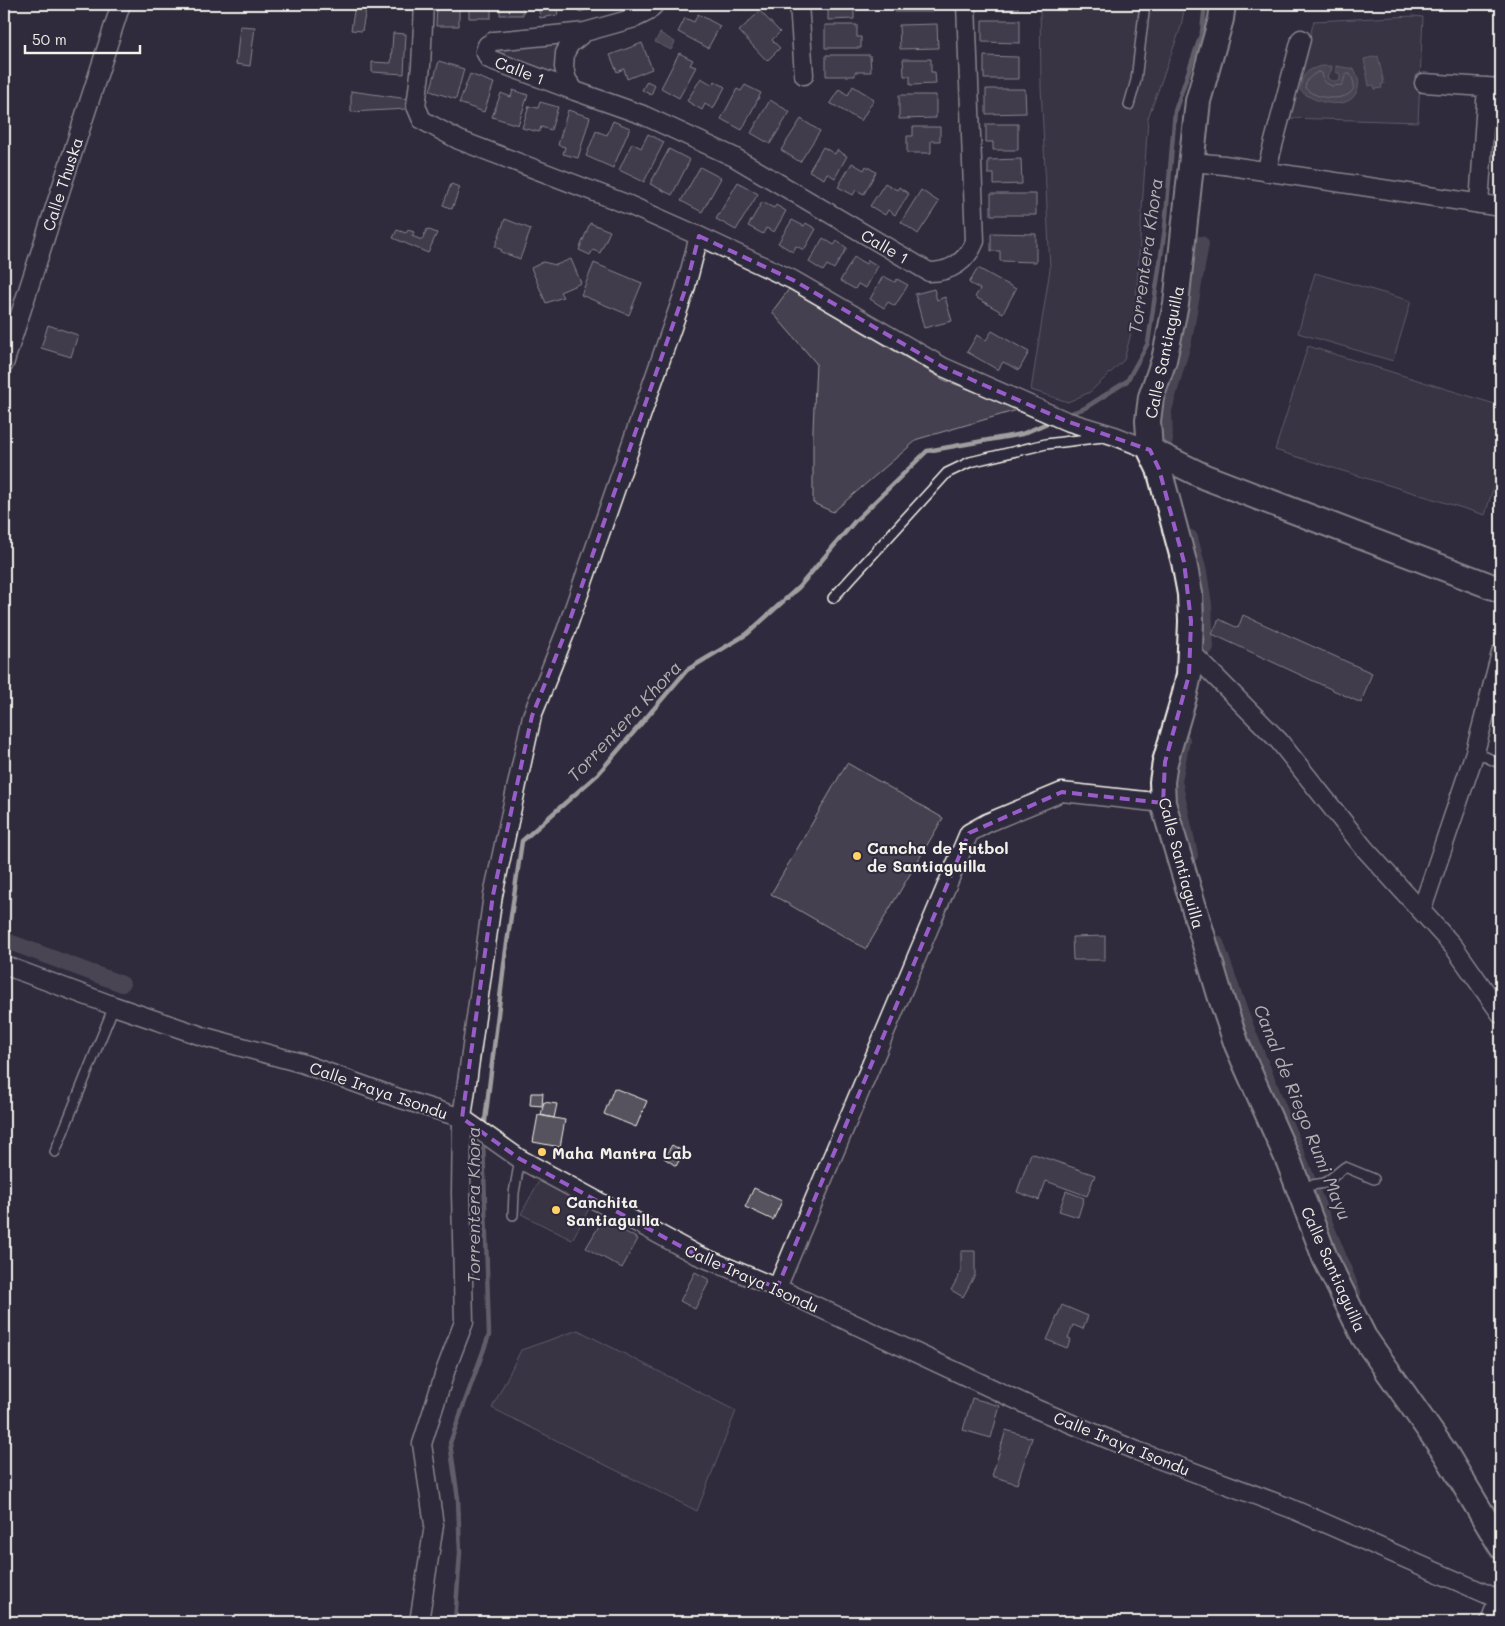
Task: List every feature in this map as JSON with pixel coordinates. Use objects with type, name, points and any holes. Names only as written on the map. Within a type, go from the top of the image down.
[{"type":"street","name":"Calle Thuska","points":[[4,364],[121,4]]},
{"type":"street","points":[[424,4],[421,66],[416,106],[422,120],[459,140],[629,205],[699,236],[793,280],[943,367],[1066,421],[1115,436],[1150,450],[1205,477],[1501,590]]},
{"type":"street","name":"Calle 1","points":[[655,4],[647,12],[635,18],[585,32],[494,40],[487,45],[485,51],[489,59],[643,115],[734,157],[929,272],[943,272],[957,264],[971,252],[975,241],[966,4]]},
{"type":"street","points":[[799,4],[804,75]]},
{"type":"street","name":"Calle Santiaguilla","points":[[1223,4],[1221,19],[1198,101],[1176,304],[1164,360],[1151,398],[1148,421],[1150,450],[1159,469],[1184,562],[1190,594],[1191,652],[1189,675],[1165,762],[1162,782],[1163,803],[1217,986],[1237,1044],[1299,1187],[1326,1258],[1364,1337],[1446,1454],[1500,1543]]},
{"type":"street","name":"Calle 1","points":[[575,91],[567,80],[564,67],[566,53],[570,44],[585,32]]},
{"type":"street","points":[[1266,172],[1301,39]]},
{"type":"street","points":[[1424,83],[1494,87],[1479,204]]},
{"type":"street","points":[[1192,162],[1501,207]]},
{"type":"street","points":[[419,1622],[434,1525],[422,1444],[446,1369],[464,1322],[461,1193],[494,895],[532,716],[566,631],[685,290],[699,236]]},
{"type":"street","points":[[1191,652],[1279,741],[1364,848],[1454,946],[1501,1014]]},
{"type":"street","points":[[1422,910],[1475,752],[1501,653]]},
{"type":"street","points":[[777,1288],[969,833],[987,823],[1062,792],[1163,803]]},
{"type":"street","name":"Calle Iraya Isondu","points":[[4,965],[114,1006],[205,1037],[301,1063],[469,1123],[520,1159],[695,1254],[777,1288],[1036,1409],[1137,1451],[1290,1508],[1499,1597]]},
{"type":"street","points":[[1490,1622],[1499,1597]]},
{"type":"lane","points":[[1129,105],[1136,80],[1145,4]]},
{"type":"lane","points":[[833,598],[947,474],[970,462],[1046,444],[1115,436]]},
{"type":"lane","points":[[1475,752],[1501,764]]},
{"type":"lane","points":[[55,1152],[114,1006]]},
{"type":"lane","points":[[513,1216],[514,1194],[520,1159]]},
{"type":"lane","points":[[1299,1187],[1325,1184],[1345,1167],[1374,1179]]},
{"type":"highlighted area","points":[[699,236],[793,280],[943,367],[1066,421],[1150,450],[1159,469],[1184,562],[1191,621],[1189,675],[1165,762],[1163,803],[1062,792],[969,833],[777,1288],[695,1254],[520,1159],[462,1118],[493,895],[532,716],[566,631],[685,290]]},
{"type":"shaded area","points":[[1040,4],[1185,4],[1181,27],[1148,118],[1135,318],[1124,360],[1090,392],[1068,402],[1031,390],[1050,269],[1041,87]]},
{"type":"shaded area","points":[[1423,17],[1418,122],[1288,118],[1314,21]]},
{"type":"shaded area","points":[[568,37],[562,81],[503,58],[499,53],[499,47]]},
{"type":"shaded area","points":[[1315,273],[1411,301],[1393,361],[1298,333]]},
{"type":"shaded area","points":[[789,289],[944,380],[1021,409],[918,439],[833,512],[813,503],[813,429],[816,363],[772,312]]},
{"type":"shaded area","points":[[1308,346],[1501,406],[1501,463],[1485,515],[1275,450]]},
{"type":"shaded area","name":"Cancha de Futbol de Santiaguilla","points":[[847,763],[943,818],[866,949],[771,894]]},
{"type":"shaded area","name":"Canchita Santiaguilla","points":[[539,1181],[590,1207],[572,1240],[521,1214]]},
{"type":"shaded area","points":[[578,1330],[736,1411],[697,1511],[492,1408],[521,1350]]},
{"type":"water","points":[[660,33],[675,42],[671,50],[655,42]]},
{"type":"water","points":[[1378,56],[1384,84],[1381,84],[1382,88],[1375,89],[1374,85],[1369,86],[1364,59]]},
{"type":"water","points":[[1323,66],[1332,66],[1327,76],[1332,81],[1340,81],[1340,74],[1336,72],[1336,66],[1354,69],[1358,85],[1353,98],[1347,102],[1322,102],[1313,99],[1300,90],[1306,73]]},
{"type":"building","points":[[367,4],[362,31],[351,30],[355,5]]},
{"type":"building","points":[[437,4],[459,4],[459,26],[436,26]]},
{"type":"building","points":[[469,4],[491,4],[491,18],[469,18]]},
{"type":"building","points":[[500,4],[523,4],[523,15],[500,15]]},
{"type":"building","points":[[538,4],[556,4],[558,15],[540,18]]},
{"type":"building","points":[[577,4],[595,4],[596,8],[579,12]]},
{"type":"building","points":[[822,4],[854,4],[854,19],[828,20],[828,9],[822,9]]},
{"type":"building","points":[[895,4],[932,4],[933,12],[895,12]]},
{"type":"building","points":[[980,4],[1018,4],[1018,9],[980,9]]},
{"type":"building","points":[[760,11],[780,32],[772,40],[780,48],[767,61],[739,31]]},
{"type":"building","points":[[698,14],[720,26],[708,48],[678,32],[685,18],[694,22]]},
{"type":"building","points":[[982,20],[1020,20],[1020,43],[982,42]]},
{"type":"building","points":[[937,24],[938,48],[900,49],[899,25]]},
{"type":"building","points":[[825,25],[857,25],[857,37],[861,37],[861,48],[825,48]]},
{"type":"building","points":[[240,26],[255,27],[250,66],[236,64]]},
{"type":"building","points":[[393,33],[406,34],[404,74],[372,72],[372,62],[391,63]]},
{"type":"building","points":[[642,43],[652,69],[627,79],[624,69],[617,72],[610,55]]},
{"type":"building","points":[[679,53],[693,60],[690,65],[696,67],[679,98],[661,88]]},
{"type":"building","points":[[826,55],[870,55],[871,72],[855,72],[855,76],[826,76]]},
{"type":"building","points":[[984,56],[1018,57],[1018,79],[984,79]]},
{"type":"building","points":[[903,59],[931,59],[931,72],[935,72],[936,84],[910,85],[910,76],[904,76]]},
{"type":"building","points":[[439,61],[464,69],[456,99],[430,91]]},
{"type":"building","points":[[470,74],[494,83],[484,112],[459,103]]},
{"type":"building","points":[[701,78],[713,85],[715,81],[725,87],[713,109],[705,104],[702,110],[687,101]]},
{"type":"building","points":[[647,81],[655,85],[651,95],[642,90]]},
{"type":"building","points":[[745,85],[761,93],[742,130],[721,119],[737,89],[741,91]]},
{"type":"building","points":[[853,86],[874,99],[861,121],[830,103],[839,89],[848,95]]},
{"type":"building","points":[[986,89],[1025,89],[1026,113],[986,114]]},
{"type":"building","points":[[513,90],[528,95],[518,125],[492,117],[501,93],[511,97]]},
{"type":"building","points":[[351,91],[408,99],[407,109],[351,112]]},
{"type":"building","points":[[899,95],[936,95],[936,118],[899,119]]},
{"type":"building","points":[[770,100],[790,112],[770,144],[751,133]]},
{"type":"building","points":[[540,102],[558,107],[551,130],[541,127],[539,132],[522,128],[529,106],[538,108]]},
{"type":"building","points":[[568,110],[590,117],[578,158],[563,154],[565,147],[558,145]]},
{"type":"building","points":[[801,119],[820,131],[800,162],[781,150]]},
{"type":"building","points":[[613,121],[630,128],[613,168],[586,156],[596,131],[607,135]]},
{"type":"building","points":[[986,124],[1018,124],[1018,150],[993,150],[993,142],[986,142]]},
{"type":"building","points":[[913,127],[940,127],[940,141],[931,141],[931,153],[907,153],[907,136],[913,136]]},
{"type":"building","points":[[648,134],[664,142],[644,182],[619,170],[632,143],[641,148]]},
{"type":"building","points":[[823,147],[835,154],[837,150],[847,156],[835,178],[827,173],[824,179],[809,171]]},
{"type":"building","points":[[669,149],[690,160],[672,195],[650,184]]},
{"type":"building","points":[[1021,159],[1022,184],[994,185],[994,174],[988,174],[988,160]]},
{"type":"building","points":[[852,163],[864,170],[866,166],[876,172],[864,194],[856,190],[853,195],[838,187]]},
{"type":"building","points":[[700,167],[721,178],[702,212],[681,201]]},
{"type":"building","points":[[738,182],[758,194],[736,230],[716,219]]},
{"type":"building","points":[[885,183],[897,190],[899,187],[909,194],[895,215],[888,210],[885,215],[870,206]]},
{"type":"building","points":[[451,184],[460,187],[452,209],[443,205]]},
{"type":"building","points":[[921,190],[939,202],[918,234],[901,222]]},
{"type":"building","points":[[991,194],[1036,194],[1036,215],[991,215]]},
{"type":"building","points":[[762,202],[774,208],[776,205],[786,211],[774,232],[766,228],[763,234],[748,226]]},
{"type":"building","points":[[505,219],[531,229],[520,259],[501,252],[502,250],[495,247]]},
{"type":"building","points":[[792,220],[804,226],[806,223],[816,229],[804,250],[796,246],[793,252],[778,243]]},
{"type":"building","points":[[590,223],[610,231],[600,253],[593,250],[590,255],[579,250]]},
{"type":"building","points":[[427,229],[437,233],[428,253],[393,238],[397,230],[406,233],[408,230],[414,232],[412,236],[422,240]]},
{"type":"building","points":[[991,233],[1036,234],[1036,262],[1000,261],[1000,251],[991,251]]},
{"type":"building","points":[[823,238],[834,245],[837,241],[847,248],[834,269],[827,265],[823,271],[809,262]]},
{"type":"building","points":[[854,257],[866,264],[868,260],[878,266],[866,288],[858,284],[855,289],[840,281]]},
{"type":"building","points":[[571,259],[581,283],[560,292],[563,297],[546,303],[531,268],[543,262],[556,265]]},
{"type":"building","points":[[594,263],[642,283],[629,315],[581,295]]},
{"type":"building","points":[[978,268],[1016,289],[1003,313],[975,297],[980,289],[969,283]]},
{"type":"building","points":[[883,276],[895,282],[897,279],[908,285],[895,306],[888,302],[884,308],[870,299]]},
{"type":"building","points":[[934,289],[937,300],[945,297],[952,321],[924,328],[915,294]]},
{"type":"building","points":[[48,325],[78,335],[71,357],[41,348]]},
{"type":"building","points":[[992,331],[1029,352],[1019,370],[1003,362],[998,370],[967,352],[977,335],[986,340]]},
{"type":"building","points":[[1243,615],[1372,673],[1361,703],[1212,634],[1219,619],[1238,628]]},
{"type":"building","points":[[1105,936],[1105,960],[1073,960],[1072,937]]},
{"type":"building","points":[[614,1088],[647,1101],[636,1127],[604,1114]]},
{"type":"building","points":[[531,1093],[543,1093],[542,1106],[530,1105]]},
{"type":"building","points":[[544,1102],[557,1104],[554,1118],[541,1115]]},
{"type":"building","points":[[538,1115],[565,1120],[560,1147],[533,1142]]},
{"type":"building","points":[[672,1145],[684,1152],[676,1166],[664,1158]]},
{"type":"building","points":[[1031,1153],[1095,1175],[1087,1196],[1046,1181],[1039,1200],[1017,1192]]},
{"type":"building","points":[[754,1188],[782,1201],[773,1220],[745,1207]]},
{"type":"building","points":[[1066,1191],[1084,1198],[1078,1217],[1059,1211]]},
{"type":"building","points":[[603,1219],[638,1239],[622,1268],[586,1248]]},
{"type":"building","points":[[961,1251],[975,1251],[975,1275],[963,1297],[951,1290],[961,1272]]},
{"type":"building","points":[[695,1272],[710,1280],[695,1309],[680,1301]]},
{"type":"building","points":[[1062,1305],[1088,1316],[1083,1329],[1073,1325],[1068,1338],[1071,1339],[1067,1348],[1047,1340]]},
{"type":"building","points":[[972,1398],[1000,1406],[991,1438],[963,1430]]},
{"type":"building","points":[[1006,1430],[1032,1438],[1017,1484],[992,1476]]},
{"type":"waterway","name":"Torrentera Khora","points":[[1066,415],[1085,408],[1127,381],[1148,343],[1165,228],[1175,111],[1202,32],[1205,4]]},
{"type":"waterway","name":"Canal de Riego Rumi Mayu","points":[[1165,440],[1164,410],[1184,340],[1201,244]]},
{"type":"waterway","name":"Torrentera Khora","points":[[484,1129],[505,957],[522,841],[598,774],[687,670],[747,634],[799,587],[855,521],[927,451],[1022,434],[1052,421]]},
{"type":"waterway","name":"Canal de Riego Rumi Mayu","points":[[1190,538],[1199,572],[1204,604],[1206,647]]},
{"type":"waterway","name":"Canal de Riego Rumi Mayu","points":[[1182,740],[1174,781],[1190,855]]},
{"type":"waterway","points":[[4,940],[122,984]]},
{"type":"waterway","name":"Canal de Riego Rumi Mayu","points":[[1216,943],[1241,1015],[1353,1293]]},
{"type":"waterway","name":"Torrentera Khora","points":[[455,1622],[460,1553],[458,1499],[450,1443],[489,1335],[483,1139]]},
{"type":"place","name":"Cancha de Futbol de Santiaguilla","points":[[857,856]]},
{"type":"place","name":"Maha Mantra Lab","points":[[542,1152]]},
{"type":"place","name":"Canchita Santiaguilla","points":[[556,1210]]}]
